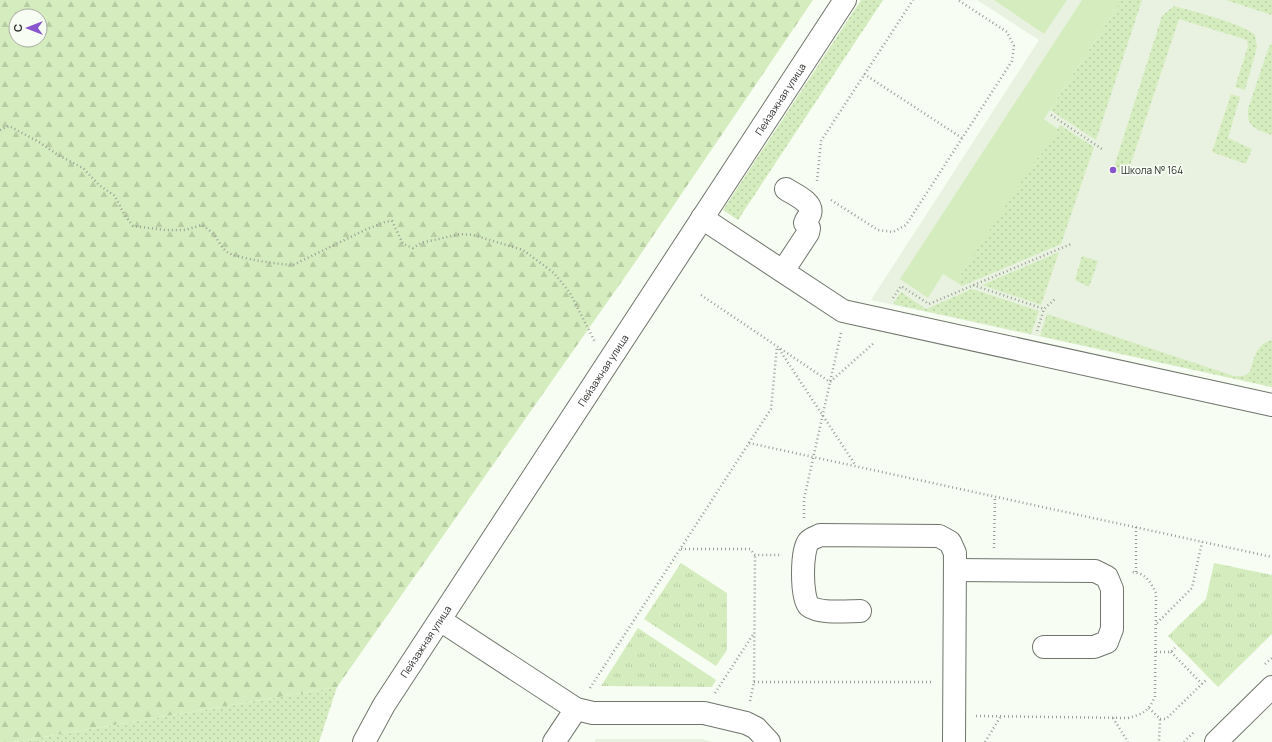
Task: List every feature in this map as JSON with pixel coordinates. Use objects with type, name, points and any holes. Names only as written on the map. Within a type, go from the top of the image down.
[{"type":"street","name":"Пейзажная улица","points":[[364,742],[384,705],[845,0]]},
{"type":"street","points":[[783,271],[808,233],[809,228],[805,223],[810,214],[810,208],[807,203],[786,188]]},
{"type":"street","points":[[702,218],[843,311],[1272,405]]},
{"type":"street","points":[[860,611],[820,611],[809,605],[803,594],[804,553],[809,541],[820,535],[939,536],[950,542],[955,553],[954,742]]},
{"type":"street","points":[[955,570],[1095,571],[1107,578],[1112,590],[1112,628],[1107,642],[1094,647],[1044,647]]},
{"type":"street","points":[[440,620],[576,709],[593,713],[704,713],[746,723],[756,728],[769,742]]},
{"type":"street","points":[[1216,742],[1272,687]]},
{"type":"street","points":[[554,742],[576,709]]},
{"type":"path","points":[[817,182],[821,141],[913,0]]},
{"type":"path","points":[[828,198],[878,230],[893,232],[906,225],[1012,61],[1014,46],[1007,32],[958,0]]},
{"type":"path","points":[[864,74],[962,138]]},
{"type":"path","points":[[1051,115],[1102,148]]},
{"type":"path","points":[[0,130],[9,126],[83,168],[99,185],[115,196],[124,214],[133,226],[165,230],[186,230],[202,225],[213,233],[222,248],[228,253],[244,258],[284,265],[293,265],[365,230],[385,222],[392,221],[403,244],[413,248],[421,242],[460,234],[473,235],[523,250],[554,273],[570,293],[599,349]]},
{"type":"path","points":[[889,303],[901,286],[929,304],[1071,244]]},
{"type":"path","points":[[972,285],[1044,309]]},
{"type":"path","points":[[701,295],[830,382]]},
{"type":"path","points":[[1036,335],[1044,309],[1055,299]]},
{"type":"path","points":[[755,555],[804,553],[804,499],[842,326]]},
{"type":"path","points":[[830,382],[877,340]]},
{"type":"path","points":[[777,346],[856,466]]},
{"type":"path","points":[[749,443],[771,409],[777,346]]},
{"type":"path","points":[[994,571],[995,496]]},
{"type":"path","points":[[1136,527],[1136,572]]},
{"type":"path","points":[[1156,624],[1192,588],[1202,542]]},
{"type":"path","points":[[680,549],[750,549],[755,555],[754,682],[750,702]]},
{"type":"path","points":[[714,695],[754,633]]},
{"type":"path","points":[[1156,652],[1171,652],[1176,648]]},
{"type":"path","points":[[1171,652],[1202,684]]},
{"type":"path","points":[[1149,708],[1160,719],[1166,719],[1206,680]]},
{"type":"path","points":[[754,682],[954,682]]},
{"type":"path","points":[[985,742],[1001,716]]},
{"type":"path","points":[[1112,717],[1128,742]]},
{"type":"path","points":[[1159,742],[1160,719]]},
{"type":"shaded area","name":"Школа № 164","points":[[977,0],[1272,0],[1272,387],[871,300],[1039,40]]},
{"type":"shaded area","points":[[595,739],[702,739],[713,742],[595,742]]},
{"type":"green space","points":[[0,0],[813,0],[634,264],[337,687],[14,742],[0,742]]},
{"type":"green space","points":[[861,0],[883,0],[738,220],[723,210]]},
{"type":"green space","points":[[994,0],[1067,0],[1044,34]]},
{"type":"green space","points":[[1082,0],[1122,0],[1044,119],[1058,129],[1039,158],[1037,158],[956,282],[943,274],[928,298],[900,279]]},
{"type":"green space","points":[[1122,0],[1142,0],[1096,140],[1050,110]]},
{"type":"green space","points":[[1226,0],[1272,0],[1272,15]]},
{"type":"green space","points":[[1174,6],[1216,18],[1248,30],[1255,35],[1257,47],[1245,90],[1235,87],[1248,46],[1247,40],[1179,19],[1127,175],[1113,170],[1162,16]]},
{"type":"green space","points":[[1272,43],[1272,135],[1257,129],[1251,124],[1248,109],[1268,49]]},
{"type":"green space","points":[[1231,94],[1240,97],[1228,138],[1252,149],[1246,164],[1212,152]]},
{"type":"green space","points":[[1060,125],[1094,147],[1061,244],[962,286],[956,282],[1037,157],[1039,158]]},
{"type":"green space","points":[[1059,252],[1041,305],[982,285]]},
{"type":"green space","points":[[1082,256],[1098,261],[1089,287],[1075,280]]},
{"type":"green space","points":[[972,289],[1039,311],[1031,334],[893,304],[901,292],[926,309]]},
{"type":"green space","points":[[1047,314],[1234,376],[1243,376],[1247,374],[1250,371],[1259,348],[1272,340],[1272,387],[1040,336]]},
{"type":"green space","points":[[681,563],[727,593],[727,650],[716,666],[644,619]]},
{"type":"green space","points":[[1214,563],[1272,575],[1272,634],[1218,687],[1168,636],[1206,599]]},
{"type":"green space","points":[[638,628],[716,680],[712,687],[601,686]]},
{"type":"green space","points":[[337,687],[319,742],[14,742]]},
{"type":"place","name":"Школа № 164","points":[[1113,170]]}]
